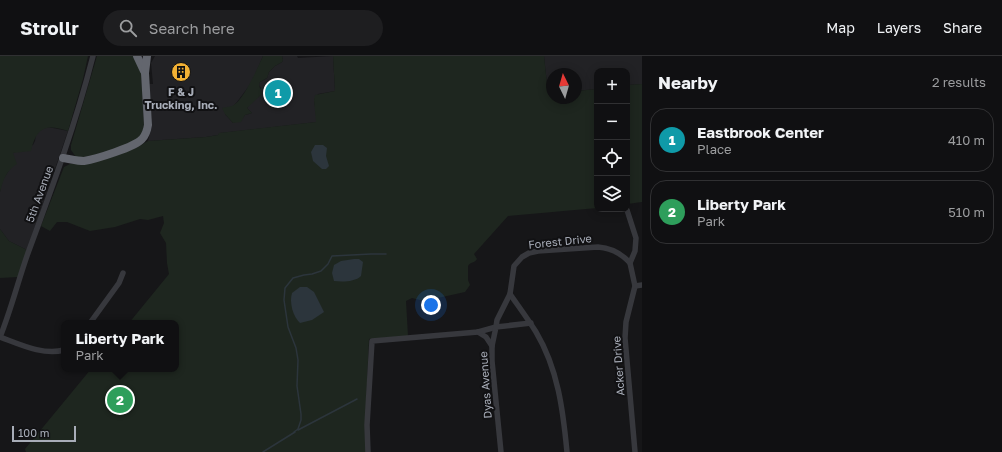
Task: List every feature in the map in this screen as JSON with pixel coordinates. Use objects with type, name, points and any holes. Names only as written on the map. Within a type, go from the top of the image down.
[{"type":"highway","points":[[137,56],[145,73]]},
{"type":"highway","points":[[63,158],[79,161],[89,160],[132,146],[143,138],[147,132],[148,122],[145,73],[148,56]]},
{"type":"street","name":"5th Avenue","points":[[0,337],[12,308],[28,255],[63,158],[92,57]]},
{"type":"street","name":"Acker Drive","points":[[629,212],[636,242],[635,251],[630,263],[635,286],[626,322],[625,338],[635,452]]},
{"type":"street","name":"Forest Drive","points":[[496,327],[497,320],[510,294],[514,266],[522,257],[529,253],[598,247],[619,253],[630,263]]},
{"type":"street","points":[[92,320],[115,289],[123,273]]},
{"type":"street","points":[[635,286],[642,285]]},
{"type":"street","points":[[510,294],[531,323],[546,351],[558,382],[565,424],[567,452]]},
{"type":"street","points":[[368,452],[367,425],[372,341],[478,332],[496,327],[531,323]]},
{"type":"street","name":"Dyas Avenue","points":[[496,327],[492,346],[492,361],[501,452]]},
{"type":"street","points":[[478,332],[486,337],[492,346]]},
{"type":"street","points":[[0,337],[42,350],[52,352],[61,350]]},
{"type":"shaded area","points":[[0,56],[88,56],[68,131],[53,128],[43,129],[36,137],[31,151],[13,153],[17,164],[6,176],[0,192]]},
{"type":"shaded area","points":[[97,56],[134,56],[141,70],[144,127],[139,137],[132,142],[98,154],[76,157],[71,150],[71,145]]},
{"type":"shaded area","points":[[155,56],[263,56],[252,82],[237,102],[225,114],[233,123],[241,120],[245,115],[252,113],[247,108],[261,88],[259,85],[260,82],[267,78],[269,72],[275,66],[282,62],[282,56],[297,56],[298,58],[333,56],[335,91],[318,94],[314,100],[317,122],[220,133],[218,135],[206,137],[148,141],[152,125],[149,84],[153,84],[151,63]]},
{"type":"shaded area","points":[[263,56],[282,56],[283,60],[269,72],[267,78],[260,82],[259,85],[262,94],[247,108],[252,113],[245,115],[241,122],[233,123],[222,108],[232,106],[241,98],[250,84]]},
{"type":"shaded area","points":[[333,56],[544,56],[546,75],[546,104],[582,104],[582,90],[594,89],[594,208],[508,216],[474,254],[477,259],[468,266],[468,280],[470,285],[465,292],[424,301],[412,298],[406,301],[408,336],[369,339],[366,405],[366,452],[26,452],[25,449],[89,372],[179,372],[179,320],[131,320],[169,274],[166,243],[160,233],[164,223],[163,216],[148,220],[140,219],[115,227],[90,231],[67,222],[57,222],[50,231],[41,226],[64,167],[70,164],[84,164],[102,159],[136,148],[148,141],[206,137],[218,135],[219,133],[316,122],[315,95],[335,91]]},
{"type":"shaded area","points":[[544,56],[642,56],[642,84],[630,85],[630,68],[594,68],[594,89],[582,90],[582,68],[546,68],[546,76]]},
{"type":"shaded area","points":[[642,84],[642,202],[630,204],[630,104],[630,85]]},
{"type":"shaded area","points":[[45,127],[68,131],[27,250],[9,241],[0,229],[0,192],[2,181],[10,169],[13,153],[33,145],[36,134]]},
{"type":"shaded area","points":[[315,145],[323,145],[327,148],[326,156],[329,166],[326,169],[322,169],[313,161],[311,152]]},
{"type":"shaded area","points":[[0,229],[9,241],[27,250],[18,277],[0,278]]},
{"type":"shaded area","points":[[359,259],[363,262],[361,276],[352,280],[334,281],[332,273],[334,265],[341,261]]},
{"type":"shaded area","points":[[300,287],[307,287],[314,292],[324,312],[312,320],[300,323],[291,305],[291,297],[292,293]]},
{"type":"waterway","points":[[294,432],[298,429],[301,420],[297,386],[298,360],[296,348],[288,327],[284,300],[285,288],[293,278],[321,271],[328,264],[332,256],[386,254]]},
{"type":"waterway","points":[[298,430],[357,399]]},
{"type":"waterway","points":[[263,452],[295,432]]},
{"type":"place","name":"F & J Trucking, Inc.","points":[[181,72]]},
{"type":"place","name":"Eastbrook Center","points":[[278,93]]},
{"type":"place","name":"Liberty Park","points":[[120,400]]}]
